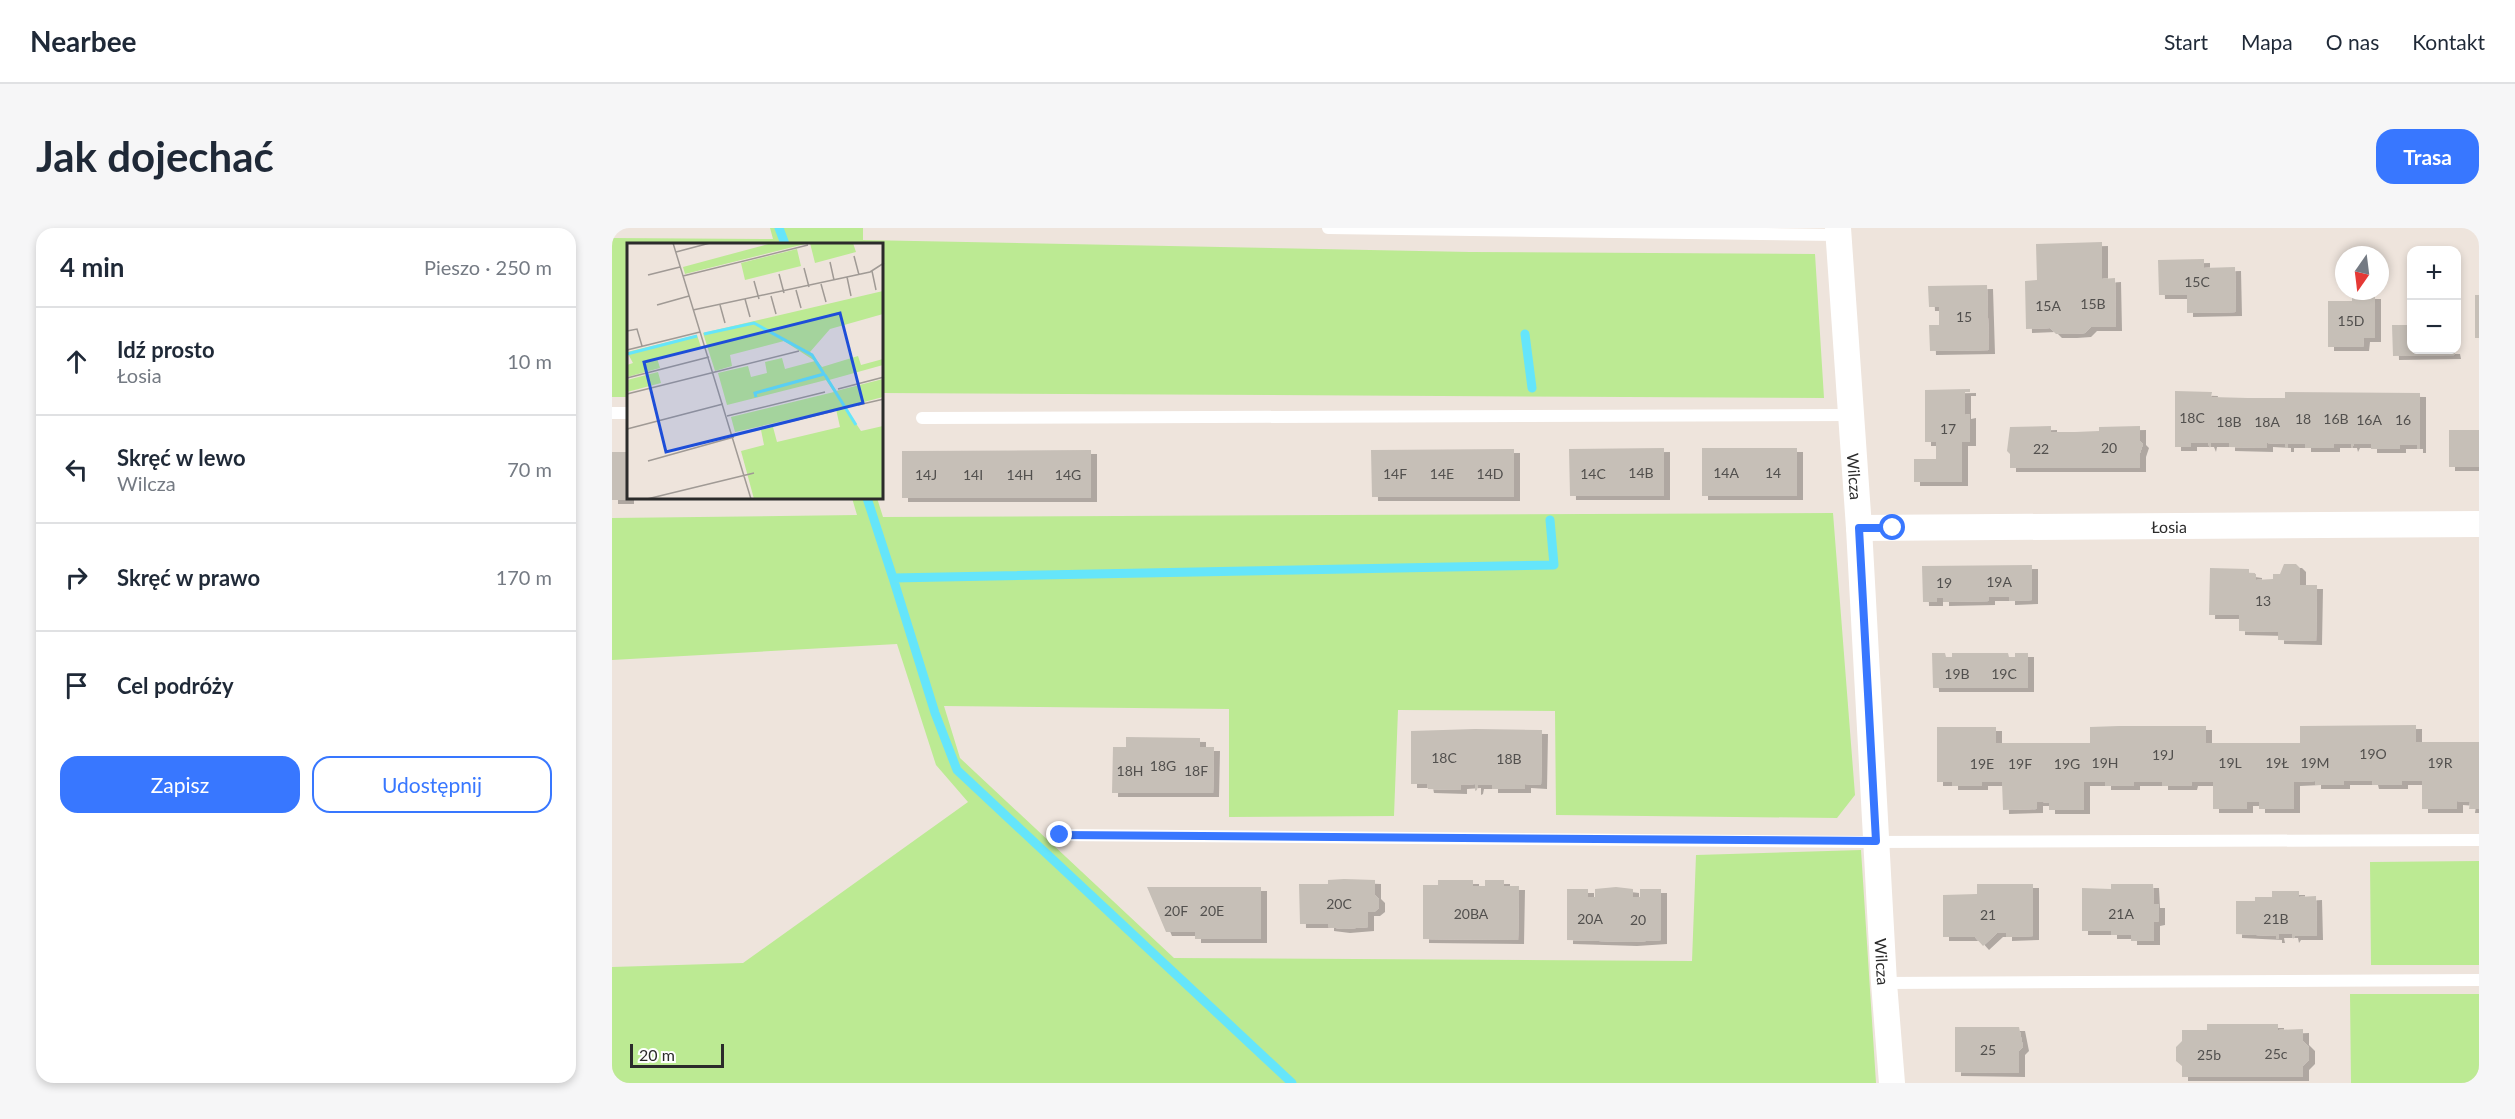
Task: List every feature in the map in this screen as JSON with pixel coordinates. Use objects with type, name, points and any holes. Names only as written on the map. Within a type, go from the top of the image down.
[{"type":"street","name":"Wilcza","points":[[1838,232],[1859,528],[1884,983],[1892,1083]]},
{"type":"street","name":"Łosia","points":[[1859,528],[2479,524]]},
{"type":"lane","points":[[1328,228],[1838,232]]},
{"type":"lane","points":[[922,418],[1851,415]]},
{"type":"lane","points":[[1060,835],[1876,841],[2479,840]]},
{"type":"lane","points":[[1884,983],[2479,980]]},
{"type":"green space","points":[[770,228],[863,228],[863,240],[1470,252],[1815,254],[1824,398],[884,393],[884,243],[627,243],[627,397],[612,397],[612,238],[773,239]]},
{"type":"green space","points":[[853,500],[878,500],[883,517],[1833,513],[1855,795],[1837,818],[1556,815],[1555,711],[1398,710],[1394,816],[1229,817],[1229,709],[944,706],[960,758],[1174,958],[1692,961],[1696,855],[1861,850],[1876,1083],[612,1083],[612,967],[743,963],[968,802],[936,765],[897,644],[612,660],[612,518],[857,515]]},
{"type":"green space","points":[[2479,861],[2479,965],[2371,965],[2370,862]]},
{"type":"green space","points":[[2350,994],[2479,994],[2479,1083],[2351,1083]]},
{"type":"building","points":[[2102,242],[2102,279],[2115,278],[2116,327],[2091,327],[2085,333],[2071,334],[2056,334],[2050,328],[2026,329],[2025,281],[2037,280],[2036,244]]},
{"type":"building","points":[[2204,259],[2204,268],[2235,267],[2236,312],[2187,313],[2187,295],[2159,295],[2158,260]]},
{"type":"building","points":[[1987,285],[1989,350],[1930,351],[1929,325],[1939,325],[1939,307],[1929,307],[1928,286]]},
{"type":"building","points":[[2475,295],[2479,295],[2479,338],[2475,338]]},
{"type":"building","points":[[2375,300],[2375,338],[2364,338],[2363,347],[2328,347],[2328,301]]},
{"type":"building","points":[[2392,325],[2407,325],[2407,354],[2455,355],[2393,356]]},
{"type":"building","points":[[1970,389],[1970,392],[1965,392],[1965,415],[1970,414],[1970,442],[1962,442],[1962,482],[1914,482],[1914,459],[1936,459],[1936,442],[1925,442],[1925,390]]},
{"type":"building","points":[[2175,391],[2212,392],[2211,397],[2248,398],[2285,398],[2285,392],[2420,393],[2420,449],[2417,449],[2417,445],[2400,445],[2400,449],[2371,449],[2371,444],[2354,444],[2352,448],[2351,444],[2334,444],[2334,448],[2305,448],[2305,444],[2288,444],[2288,448],[2285,448],[2285,444],[2267,443],[2267,448],[2229,447],[2229,443],[2211,443],[2210,448],[2208,443],[2191,443],[2191,447],[2175,447]]},
{"type":"building","points":[[2051,426],[2051,432],[2075,432],[2099,431],[2099,427],[2140,426],[2140,441],[2143,444],[2140,453],[2140,468],[2010,468],[2010,454],[2007,451],[2010,427]]},
{"type":"building","points":[[2449,430],[2479,430],[2479,467],[2449,467]]},
{"type":"building","points":[[1664,448],[1664,496],[1570,496],[1569,449]]},
{"type":"building","points":[[1702,448],[1797,448],[1797,496],[1702,496]]},
{"type":"building","points":[[1514,449],[1514,497],[1372,497],[1371,450]]},
{"type":"building","points":[[1091,450],[1091,498],[902,498],[902,451]]},
{"type":"building","points":[[612,452],[627,452],[627,500],[612,500]]},
{"type":"building","points":[[2284,564],[2296,564],[2300,568],[2300,585],[2317,585],[2316,641],[2278,640],[2278,632],[2239,631],[2239,615],[2209,615],[2210,568],[2249,569],[2249,573],[2256,574],[2256,580],[2273,579],[2273,574],[2280,574]]},
{"type":"building","points":[[2032,565],[2032,600],[2009,601],[2009,597],[1989,597],[1989,601],[1943,602],[1943,598],[1937,598],[1937,602],[1923,602],[1922,566]]},
{"type":"building","points":[[1932,653],[1945,653],[1946,657],[1952,657],[1952,653],[2008,653],[2009,657],[2015,657],[2015,653],[2028,653],[2028,688],[1933,688]]},
{"type":"building","points":[[2416,725],[2416,742],[2479,742],[2479,809],[2469,809],[2470,802],[2457,801],[2457,809],[2422,809],[2422,781],[2402,781],[2402,785],[2373,785],[2372,781],[2344,781],[2344,785],[2315,785],[2315,781],[2294,782],[2294,809],[2259,809],[2259,802],[2247,802],[2247,809],[2213,809],[2213,782],[2192,782],[2191,786],[2162,786],[2162,782],[2134,782],[2134,786],[2105,786],[2105,782],[2084,782],[2084,810],[2049,810],[2049,803],[2037,802],[2037,809],[2003,810],[2002,782],[1982,782],[1982,786],[1952,786],[1952,782],[1937,782],[1937,727],[1996,727],[1996,743],[2090,743],[2090,727],[2206,726],[2206,743],[2300,743],[2300,726]]},
{"type":"building","points":[[1542,730],[1541,785],[1525,784],[1525,789],[1492,789],[1492,785],[1478,785],[1475,791],[1475,784],[1461,785],[1461,790],[1428,789],[1427,784],[1411,784],[1411,731]]},
{"type":"building","points":[[1126,737],[1200,738],[1200,747],[1214,747],[1213,793],[1112,793],[1113,747],[1126,747]]},
{"type":"building","points":[[1328,880],[1375,880],[1375,895],[1379,899],[1379,908],[1374,912],[1368,912],[1368,927],[1344,929],[1328,927],[1328,924],[1300,924],[1299,884],[1328,884]]},
{"type":"building","points":[[1438,880],[1473,880],[1473,886],[1485,886],[1485,880],[1504,880],[1504,886],[1519,886],[1518,940],[1423,939],[1423,885],[1438,885]]},
{"type":"building","points":[[1977,884],[2033,884],[2033,936],[2006,937],[2006,933],[1997,933],[1983,946],[1975,937],[1943,937],[1943,895],[1977,894]]},
{"type":"building","points":[[2111,884],[2153,884],[2154,904],[2159,904],[2159,921],[2154,922],[2154,941],[2131,941],[2131,935],[2111,935],[2111,931],[2082,931],[2082,888],[2111,889]]},
{"type":"building","points":[[1147,887],[1261,887],[1261,939],[1195,939],[1195,932],[1166,932]]},
{"type":"building","points":[[1616,887],[1633,889],[1633,897],[1640,897],[1640,889],[1661,889],[1661,940],[1631,942],[1567,940],[1567,889],[1588,889],[1588,897],[1595,897],[1595,889]]},
{"type":"building","points":[[2272,891],[2299,891],[2299,897],[2316,896],[2317,936],[2295,936],[2293,939],[2292,934],[2278,934],[2279,939],[2276,939],[2276,936],[2236,934],[2236,901],[2255,901],[2255,897],[2272,897]]},
{"type":"building","points":[[2207,1024],[2278,1024],[2278,1030],[2303,1029],[2303,1041],[2309,1047],[2309,1060],[2303,1066],[2303,1077],[2182,1077],[2182,1066],[2176,1061],[2176,1047],[2182,1041],[2182,1030],[2207,1030]]},
{"type":"building","points":[[1955,1027],[2019,1027],[2023,1047],[2019,1051],[2019,1073],[1955,1072]]},
{"type":"waterway","points":[[779,228],[785,243]]},
{"type":"waterway","points":[[1525,334],[1532,388]]},
{"type":"waterway","points":[[868,500],[893,578]]},
{"type":"waterway","points":[[1292,1083],[957,770],[935,713],[893,578],[1554,565],[1550,520]]},
{"type":"route","points":[[1060,835],[1876,841],[1859,528],[1893,528]]}]
